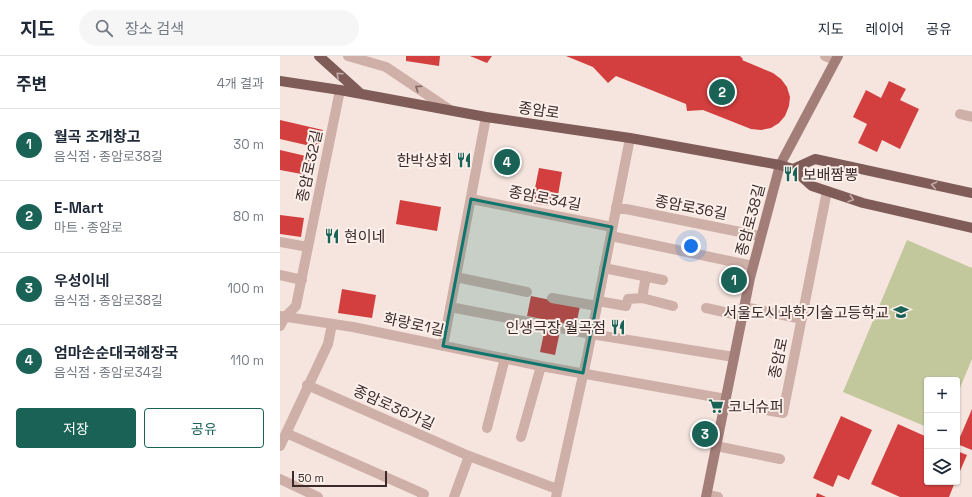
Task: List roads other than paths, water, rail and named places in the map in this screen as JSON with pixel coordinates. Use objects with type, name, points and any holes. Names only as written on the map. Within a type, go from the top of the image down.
[{"type":"main road","points":[[319,56],[360,93]]},
{"type":"main road","name":"종암로","points":[[280,81],[360,93],[486,117],[630,138],[780,165],[793,169],[812,186],[862,203],[972,228]]},
{"type":"main road","points":[[793,169],[815,159],[972,193]]},
{"type":"street","points":[[348,56],[386,68],[450,110]]},
{"type":"street","points":[[825,56],[836,58]]},
{"type":"street","name":"종암로38길","points":[[718,497],[706,496],[743,311],[760,236],[780,165],[836,58]]},
{"type":"street","name":"종암로32길","points":[[280,326],[283,316],[296,306],[340,90]]},
{"type":"street","points":[[960,114],[972,117]]},
{"type":"street","points":[[443,346],[486,117]]},
{"type":"street","points":[[557,493],[591,334],[630,138]]},
{"type":"street","name":"종암로","points":[[725,401],[783,413],[827,191]]},
{"type":"street","name":"종암로34길","points":[[471,199],[611,232]]},
{"type":"street","name":"종암로36길","points":[[616,207],[760,236]]},
{"type":"street","points":[[611,232],[753,266]]},
{"type":"street","points":[[280,242],[308,247]]},
{"type":"street","points":[[604,268],[663,280]]},
{"type":"street","points":[[280,275],[302,280]]},
{"type":"street","points":[[642,298],[646,276]]},
{"type":"street","points":[[456,277],[527,292]]},
{"type":"street","points":[[552,298],[626,306],[628,299],[642,298],[673,306]]},
{"type":"street","points":[[450,307],[591,334],[734,357]]},
{"type":"street","points":[[706,308],[743,311],[802,319]]},
{"type":"street","name":"화랑로1길","points":[[283,316],[352,327],[541,366],[583,372]]},
{"type":"street","points":[[280,446],[307,385],[328,344],[332,324]]},
{"type":"street","points":[[487,428],[505,358]]},
{"type":"street","points":[[522,437],[541,366]]},
{"type":"street","points":[[583,372],[725,401]]},
{"type":"street","name":"종암로36가길","points":[[307,385],[557,493]]},
{"type":"street","points":[[286,432],[423,495]]},
{"type":"street","points":[[716,446],[780,459]]},
{"type":"street","points":[[454,497],[469,456]]},
{"type":"street","points":[[280,479],[318,497]]},
{"type":"place","name":"E-Mart","points":[[722,92]]},
{"type":"place","name":"한박상회","points":[[464,160]]},
{"type":"place","name":"엄마손순대국해장국","points":[[507,162]]},
{"type":"place","name":"보배짬뽕","points":[[791,174]]},
{"type":"place","name":"현이네","points":[[332,236]]},
{"type":"place","name":"월곡 조개창고","points":[[734,280]]},
{"type":"place","name":"서울도시과학기술고등학교","points":[[901,312]]},
{"type":"place","name":"인생극장 월곡점","points":[[618,327]]},
{"type":"place","name":"코너슈퍼","points":[[716,406]]},
{"type":"place","name":"우성이네","points":[[705,434]]}]
